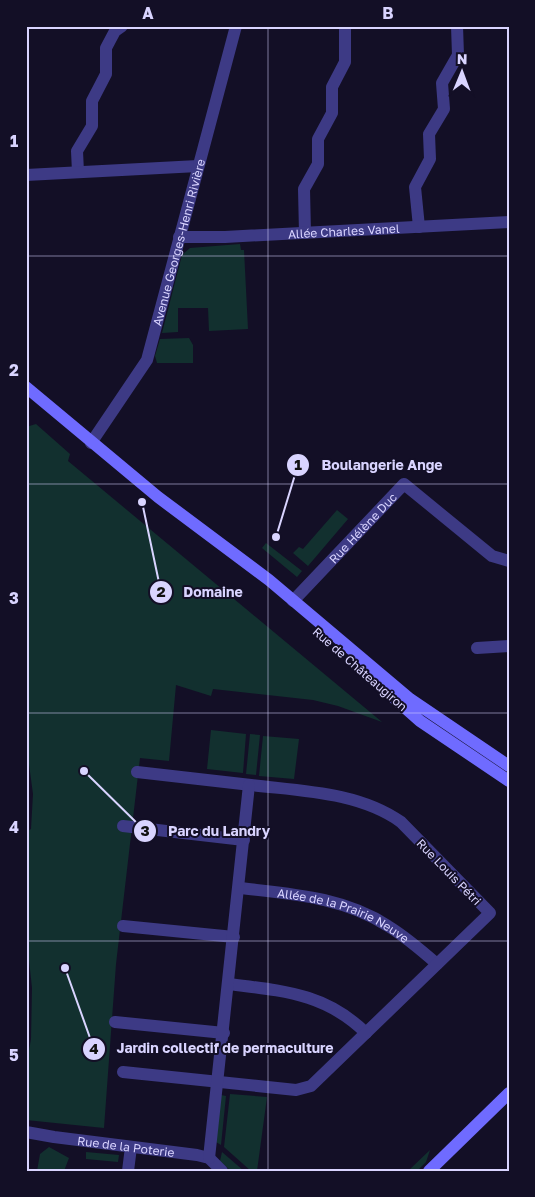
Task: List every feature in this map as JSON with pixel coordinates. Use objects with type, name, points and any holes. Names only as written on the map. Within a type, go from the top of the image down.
[{"type":"main road","name":"Rue de Châteaugiron","points":[[26,386],[91,443],[221,546],[230,549],[410,699],[509,766]]},
{"type":"main road","name":"Rue de Châteaugiron","points":[[221,546],[226,556],[420,721],[509,781]]},
{"type":"main road","points":[[432,1169],[509,1093]]},
{"type":"street","points":[[78,172],[77,151],[92,126],[92,101],[106,74],[106,48],[115,32],[122,26]]},
{"type":"street","name":"Avenue Georges-Henri Rivière","points":[[91,443],[146,360],[236,26]]},
{"type":"street","points":[[305,233],[304,190],[318,164],[318,139],[332,113],[332,87],[346,62],[345,26]]},
{"type":"street","points":[[419,227],[415,187],[430,159],[429,134],[444,109],[442,82],[458,55],[457,26]]},
{"type":"street","points":[[26,174],[198,166]]},
{"type":"street","name":"Allée Charles Vanel","points":[[179,237],[305,233],[509,222]]},
{"type":"street","name":"Rue Hélène Duc","points":[[293,601],[379,514],[404,484],[492,556],[509,561]]},
{"type":"street","points":[[477,648],[509,646]]},
{"type":"street","name":"Rue Louis Pétri","points":[[123,1072],[296,1090],[310,1086],[490,913],[401,822],[388,813],[348,799],[137,772]]},
{"type":"street","points":[[222,1171],[209,1158],[240,888],[249,785]]},
{"type":"street","points":[[123,826],[244,840]]},
{"type":"street","name":"Allée de la Prairie Neuve","points":[[240,888],[312,897],[360,912],[388,925],[437,964]]},
{"type":"street","points":[[123,926],[234,937]]},
{"type":"street","points":[[229,984],[284,991],[313,998],[343,1013],[366,1033]]},
{"type":"street","points":[[115,1022],[224,1034]]},
{"type":"street","name":"Rue de la Poterie","points":[[26,1132],[209,1158]]},
{"type":"street","points":[[128,1171],[131,1147]]},
{"type":"green space","points":[[240,244],[241,250],[244,250],[248,329],[209,331],[208,308],[178,308],[178,332],[162,333],[182,255],[190,248]]},
{"type":"green space","points":[[189,338],[193,345],[193,363],[157,363],[155,356],[160,339]]},
{"type":"green space","points":[[36,424],[70,454],[68,461],[382,722],[338,706],[313,700],[213,689],[211,696],[176,685],[169,761],[140,758],[116,964],[104,1128],[26,1120],[26,1068],[31,1039],[32,988],[26,932],[26,832],[31,829],[33,794],[26,742],[26,427]]},
{"type":"green space","points":[[337,510],[348,519],[308,566],[293,553],[299,547],[303,549]]},
{"type":"green space","points":[[266,543],[302,571],[297,577],[262,548]]},
{"type":"green space","points":[[211,730],[246,734],[243,773],[207,769]]},
{"type":"green space","points":[[250,734],[260,735],[256,775],[246,774]]},
{"type":"green space","points":[[263,736],[299,739],[294,779],[259,776]]},
{"type":"green space","points":[[230,1094],[267,1097],[257,1171],[251,1171],[224,1147]]},
{"type":"green space","points":[[221,1095],[226,1096],[221,1145],[216,1142]]},
{"type":"green space","points":[[49,1147],[69,1158],[64,1171],[37,1171],[40,1154]]},
{"type":"green space","points":[[430,1150],[426,1162],[417,1171],[408,1171]]},
{"type":"green space","points":[[86,1152],[119,1155],[118,1162],[86,1159]]},
{"type":"green space","points":[[222,1152],[244,1171],[231,1171],[220,1161]]},
{"type":"place","name":"Domaine","points":[[142,502]]},
{"type":"place","name":"Boulangerie Ange","points":[[276,537]]},
{"type":"place","name":"Parc du Landry","points":[[84,771]]},
{"type":"place","name":"Jardin collectif de permaculture","points":[[65,968]]}]
